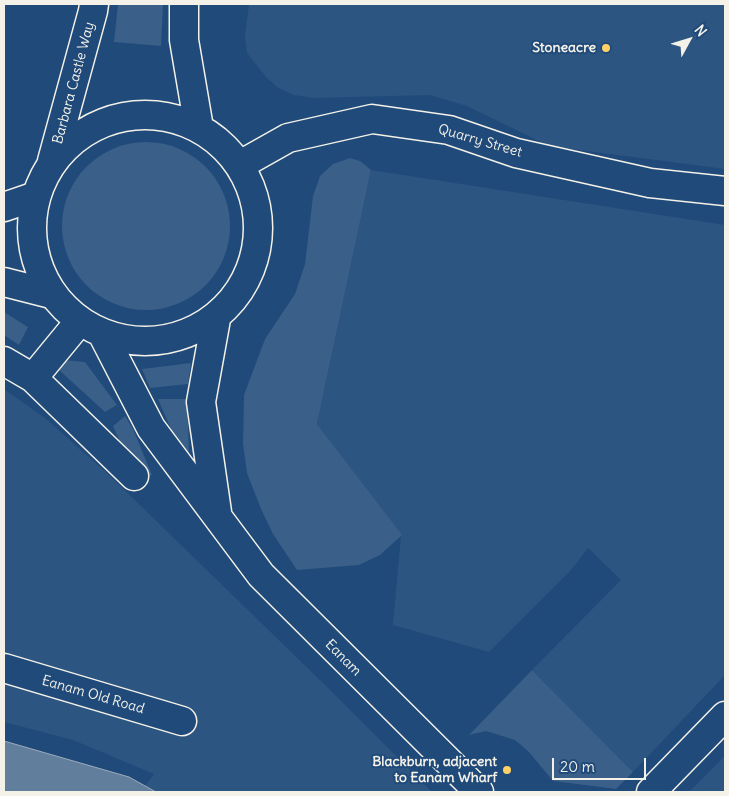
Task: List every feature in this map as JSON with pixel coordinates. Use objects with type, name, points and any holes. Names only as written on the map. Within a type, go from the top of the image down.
[{"type":"main road","name":"Barbara Castle Way","points":[[52,162],[94,4]]},
{"type":"main road","points":[[184,4],[184,40],[199,128]]},
{"type":"main road","points":[[141,114],[171,117],[199,128],[240,165],[246,176],[258,214],[257,253],[242,290],[216,319],[162,342],[103,335],[79,322],[51,294],[36,263],[31,229],[36,196],[52,162],[79,136],[112,119],[141,114]]},
{"type":"main road","name":"Quarry Street","points":[[240,165],[288,138],[372,119],[449,130],[516,152],[650,183],[725,191]]},
{"type":"main road","points":[[4,207],[36,196]]},
{"type":"main road","points":[[4,282],[51,294]]},
{"type":"main road","name":"Eanam","points":[[216,319],[201,402],[217,515]]},
{"type":"main road","points":[[33,378],[79,322]]},
{"type":"main road","name":"Eanam","points":[[103,335],[151,428],[261,575],[479,792]]},
{"type":"main road","points":[[4,361],[33,378],[134,476]]},
{"type":"main road","name":"Eanam Old Road","points":[[4,668],[182,721]]},
{"type":"main road","points":[[651,792],[725,716]]},
{"type":"shaded area","points":[[118,4],[163,4],[161,46],[114,42]]},
{"type":"shaded area","points":[[249,4],[725,4],[725,169],[549,146],[467,106],[430,95],[313,98],[294,95],[278,88],[267,78],[247,53],[245,36]]},
{"type":"shaded area","points":[[146,142],[170,146],[185,152],[193,156],[211,173],[216,179],[226,202],[230,226],[226,250],[220,265],[216,273],[199,291],[193,296],[170,306],[146,310],[122,306],[107,300],[99,296],[81,279],[76,273],[66,250],[62,226],[66,202],[72,187],[76,179],[93,161],[99,156],[122,146]]},
{"type":"shaded area","points":[[350,158],[360,161],[371,170],[317,424],[402,535],[380,555],[359,565],[297,570],[273,534],[247,473],[243,444],[244,395],[265,339],[295,294],[305,264],[313,196],[320,176],[333,164]]},
{"type":"shaded area","points":[[371,170],[725,225],[725,675],[633,772],[532,670],[621,580],[588,548],[571,570],[489,652],[393,625],[401,535],[317,424]]},
{"type":"shaded area","points":[[4,312],[28,327],[19,345],[4,335]]},
{"type":"shaded area","points":[[63,360],[85,362],[117,405],[105,412],[59,370]]},
{"type":"shaded area","points":[[191,363],[188,384],[150,388],[142,369]]},
{"type":"shaded area","points":[[4,389],[45,418],[108,474],[432,792],[156,792],[145,786],[154,774],[73,740],[4,722]]},
{"type":"shaded area","points":[[158,399],[187,399],[189,452],[180,450]]},
{"type":"shaded area","points":[[125,416],[133,429],[152,475],[142,478],[133,472],[113,426]]},
{"type":"shaded area","points":[[532,670],[633,772],[616,789],[553,781],[529,752],[515,740],[486,731],[469,735]]},
{"type":"shaded area","points":[[4,741],[129,777],[156,792],[4,792]]},
{"type":"shaded area","points":[[725,756],[725,792],[689,792]]},
{"type":"place","name":"Stoneacre","points":[[606,48]]},
{"type":"place","name":"Blackburn, adjacent to Eanam Wharf","points":[[507,770]]}]
